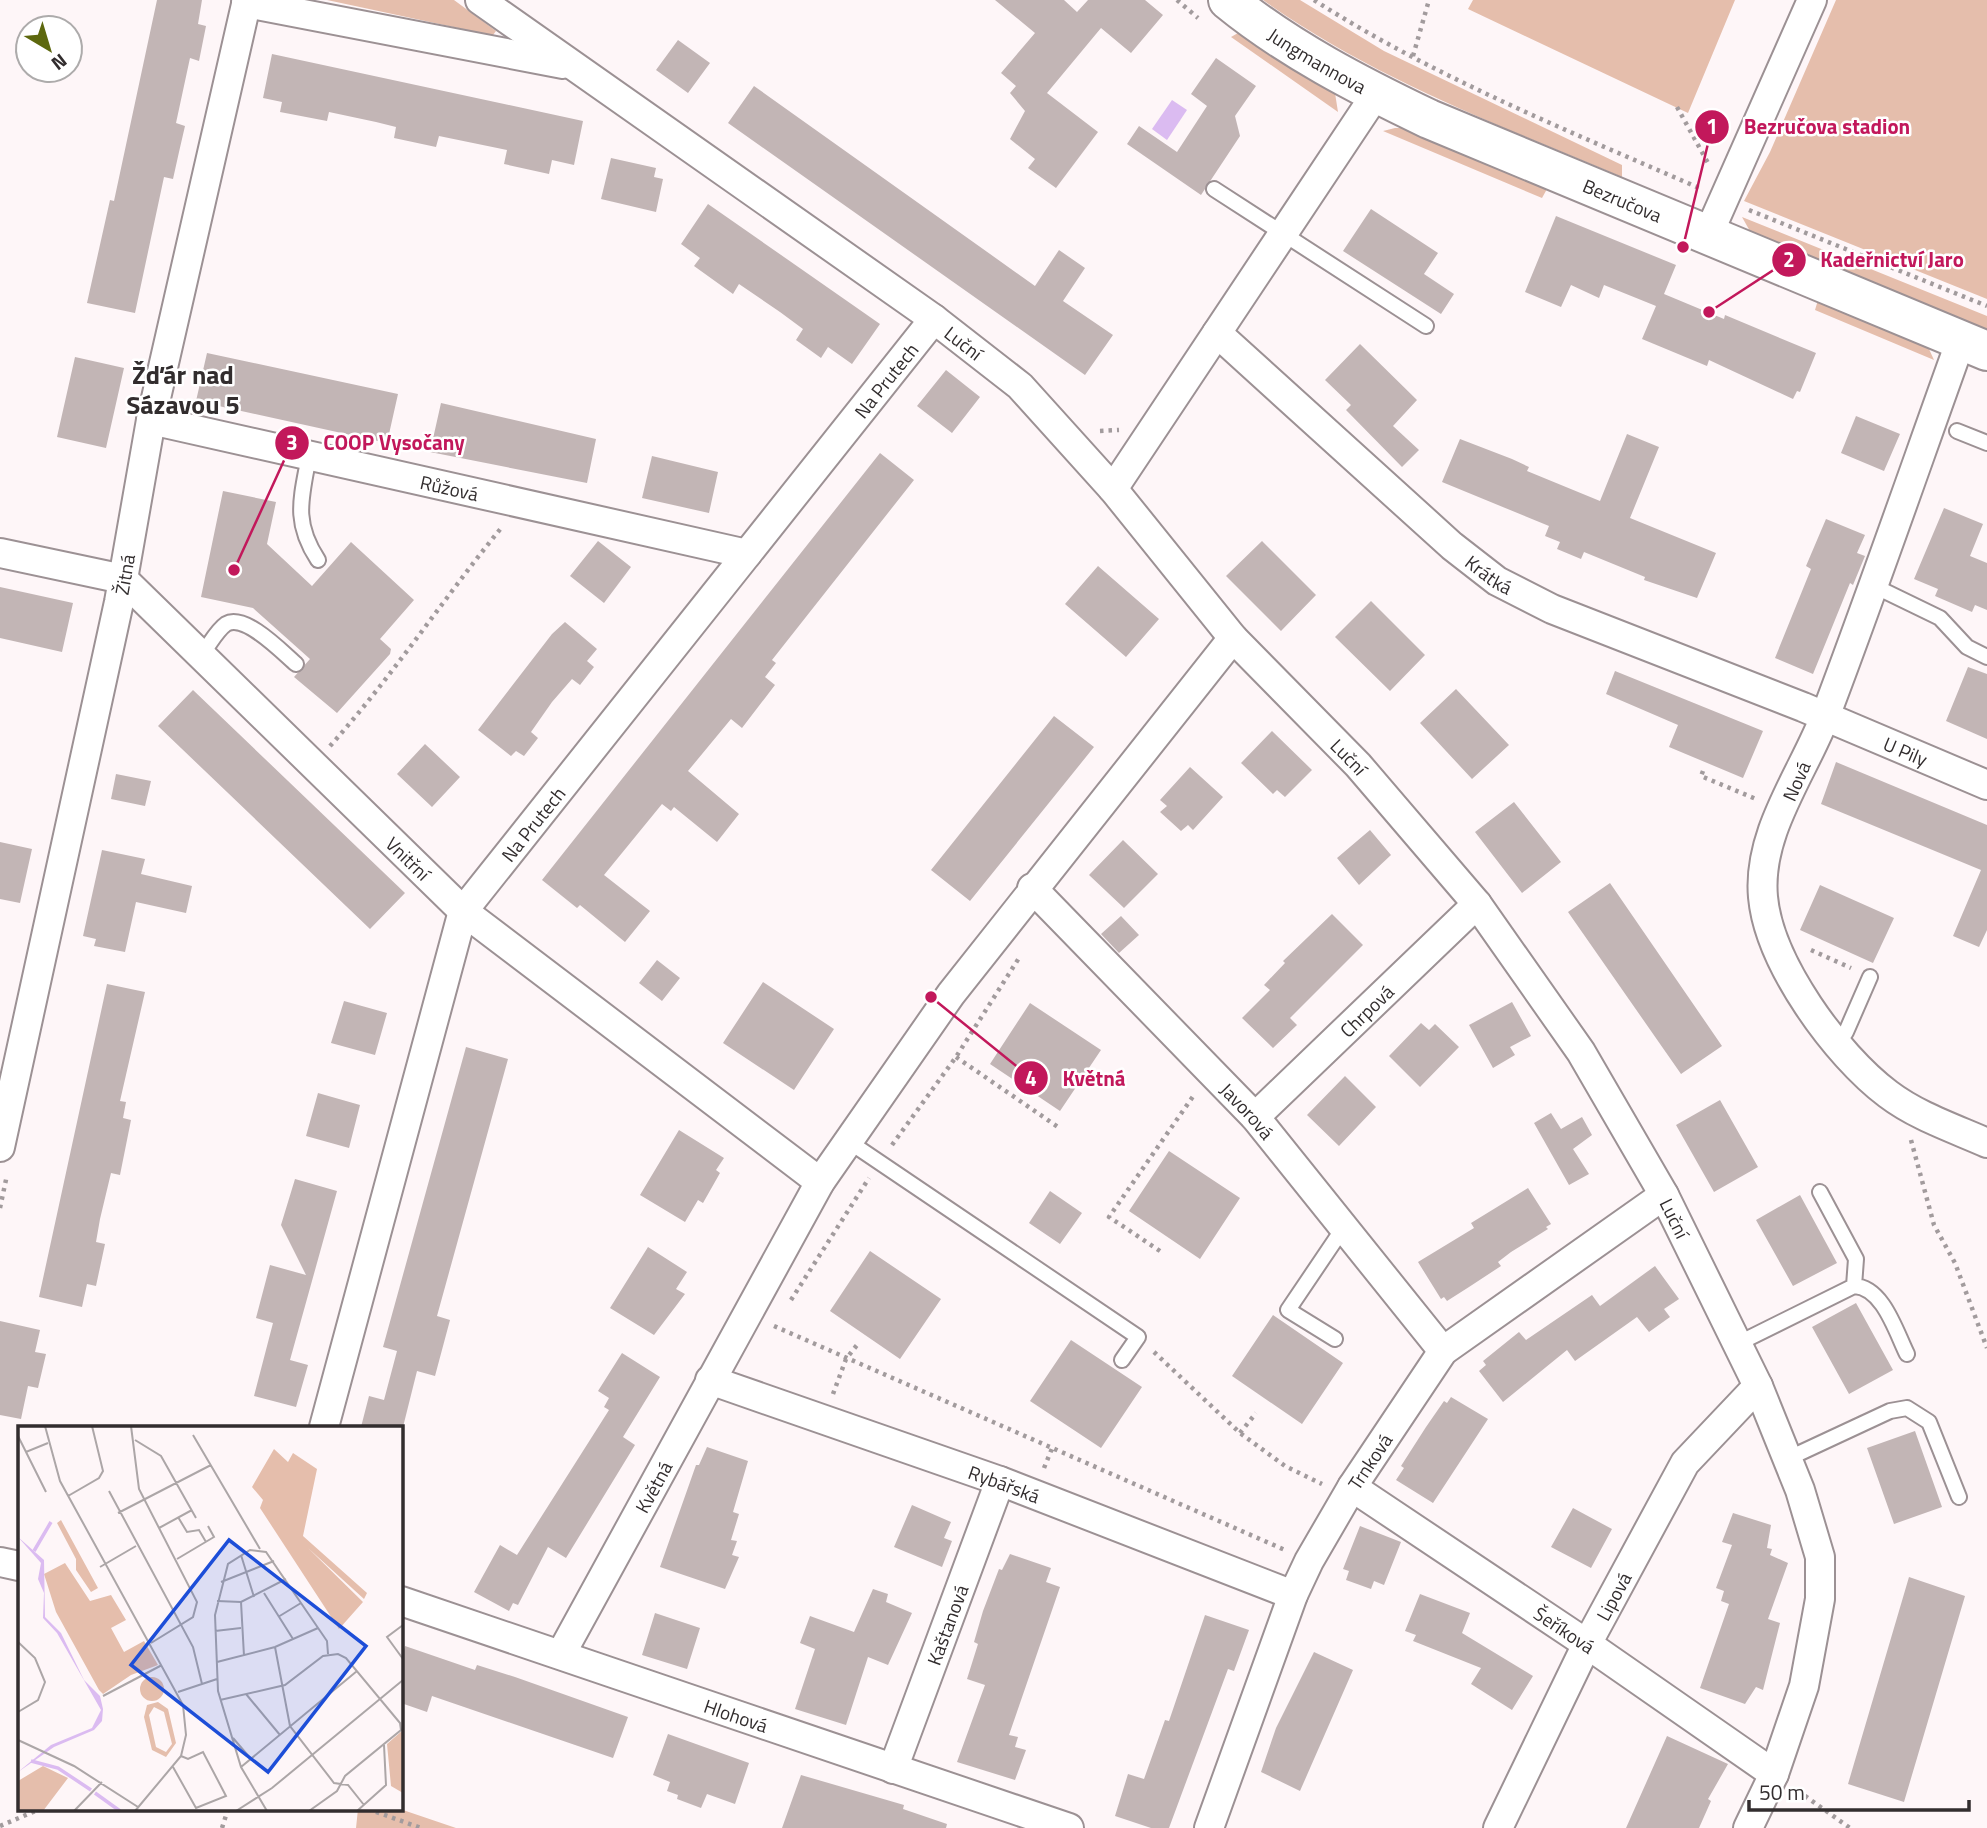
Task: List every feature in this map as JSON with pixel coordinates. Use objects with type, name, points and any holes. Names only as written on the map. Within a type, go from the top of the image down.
[{"type":"main road","name":"Jungmannova","points":[[1228,0],[1313,57],[1376,94]]},
{"type":"main road","name":"Bezručova","points":[[1376,94],[1974,346]]},
{"type":"street","name":"Luční","points":[[480,0],[934,319],[1020,386],[1113,489],[1233,638],[1358,765],[1476,904],[1581,1052],[1664,1195],[1758,1386],[1787,1459],[1820,1557],[1819,1599],[1804,1686],[1774,1774]]},
{"type":"street","points":[[1708,235],[1812,0]]},
{"type":"street","points":[[247,1],[574,66]]},
{"type":"street","name":"Žitná","points":[[0,1147],[123,579],[151,420],[247,1]]},
{"type":"street","points":[[1113,489],[1376,94]]},
{"type":"street","name":"Na Prutech","points":[[324,1426],[463,911],[934,319]]},
{"type":"street","name":"Krátká","points":[[1217,333],[1452,547],[1497,581],[1552,609],[1825,717]]},
{"type":"street","name":"Nová","points":[[1974,346],[1872,585],[1825,717],[1768,844],[1762,896],[1773,938],[1807,1003],[1837,1045],[1889,1095],[1919,1113],[1987,1143]]},
{"type":"street","name":"Růžová","points":[[151,420],[747,554]]},
{"type":"street","points":[[0,553],[123,579]]},
{"type":"street","name":"Vnitřní","points":[[123,579],[463,911],[820,1182]]},
{"type":"street","name":"Květná","points":[[561,1654],[820,1182],[951,994],[1032,888],[1233,638]]},
{"type":"street","name":"U Pily","points":[[1825,717],[1987,785]]},
{"type":"street","name":"Javorová","points":[[1032,888],[1255,1117],[1443,1351]]},
{"type":"street","name":"Chrpová","points":[[1255,1117],[1476,904]]},
{"type":"street","name":"Trnková","points":[[1209,1828],[1293,1595],[1309,1561],[1349,1492],[1443,1351],[1664,1195]]},
{"type":"street","name":"Rybářská","points":[[710,1380],[1000,1481],[1293,1595]]},
{"type":"street","name":"Lipová","points":[[1498,1828],[1587,1644],[1685,1464],[1758,1386]]},
{"type":"street","name":"Kaštanová","points":[[893,1769],[1000,1481]]},
{"type":"street","name":"Šeříková","points":[[1349,1492],[1587,1644],[1774,1774]]},
{"type":"street","points":[[0,1562],[18,1566]]},
{"type":"street","name":"Hlohová","points":[[402,1601],[1069,1828]]},
{"type":"street","points":[[1748,1828],[1774,1774]]},
{"type":"lane","points":[[1214,189],[1426,326]]},
{"type":"lane","points":[[1958,431],[1987,443]]},
{"type":"lane","points":[[309,456],[300,522],[304,538],[318,560]]},
{"type":"lane","points":[[1872,585],[1940,618],[1967,647],[1987,657]]},
{"type":"lane","points":[[201,655],[225,625],[235,621],[246,623],[296,664]]},
{"type":"lane","points":[[1837,1045],[1846,1032],[1870,977]]},
{"type":"lane","points":[[848,1141],[1138,1337],[1122,1360]]},
{"type":"lane","points":[[1820,1192],[1856,1259],[1854,1286]]},
{"type":"lane","points":[[1335,1339],[1289,1310],[1344,1227]]},
{"type":"lane","points":[[1737,1344],[1854,1286],[1873,1292],[1907,1354]]},
{"type":"lane","points":[[1787,1459],[1890,1411],[1908,1408],[1928,1422],[1959,1497]]},
{"type":"path","points":[[1314,0],[1413,56],[1550,124],[1724,199],[1987,306]]},
{"type":"path","points":[[1413,56],[1429,0]]},
{"type":"path","points":[[1677,107],[1710,166],[1724,199]]},
{"type":"path","points":[[1092,429],[1118,431],[1129,427]]},
{"type":"path","points":[[313,764],[376,692],[447,594],[510,518],[518,503]]},
{"type":"path","points":[[1703,771],[1701,776],[1763,802]]},
{"type":"path","points":[[1809,950],[1870,977]]},
{"type":"path","points":[[790,1303],[880,1162],[956,1057],[1022,953]]},
{"type":"path","points":[[956,1057],[1058,1126]]},
{"type":"path","points":[[1160,1251],[1109,1217],[1210,1071]]},
{"type":"path","points":[[1911,1138],[1934,1225],[1955,1263],[1987,1348]]},
{"type":"path","points":[[782,1314],[775,1326],[846,1359],[1053,1446],[1309,1561]]},
{"type":"path","points":[[1138,1337],[1240,1433],[1285,1466],[1349,1492]]},
{"type":"path","points":[[823,1420],[846,1359],[857,1345]]},
{"type":"path","points":[[1240,1433],[1256,1413]]},
{"type":"path","points":[[1774,1774],[1850,1828]]},
{"type":"path","points":[[0,1826],[35,1811]]},
{"type":"path","points":[[222,1828],[227,1811]]},
{"type":"path","points":[[374,1811],[421,1828]]},
{"type":"shaded area","points":[[327,0],[454,0],[496,31],[493,35],[486,34]]},
{"type":"shaded area","points":[[1263,0],[1300,0],[1384,51],[1622,165],[1622,177],[1483,119],[1392,77],[1305,28]]},
{"type":"shaded area","points":[[1473,0],[1735,0],[1688,113],[1468,9]]},
{"type":"shaded area","points":[[1836,0],[1987,0],[1987,299],[1744,201],[1770,152]]},
{"type":"shaded area","points":[[1238,33],[1335,93],[1338,112],[1231,37]]},
{"type":"shaded area","points":[[1172,100],[1187,110],[1167,140],[1152,129]]},
{"type":"shaded area","points":[[1406,128],[1547,189],[1542,198],[1383,131]]},
{"type":"shaded area","points":[[1742,217],[1987,316],[1987,330],[1751,233]]},
{"type":"shaded area","points":[[1818,300],[1920,343],[1929,349],[1934,360],[1815,310]]},
{"type":"shaded area","points":[[402,1810],[456,1828],[356,1828],[358,1811]]},
{"type":"building","points":[[157,0],[202,0],[198,24],[206,26],[199,61],[190,58],[176,123],[185,126],[173,179],[164,177],[135,313],[87,303],[110,200],[114,201]]},
{"type":"building","points":[[995,0],[1064,0],[1077,12],[1088,0],[1145,0],[1163,15],[1131,53],[1101,28],[1047,93],[1098,132],[1056,188],[1028,168],[1035,159],[1010,139],[1025,111],[1010,93],[1016,86],[1001,73],[1035,33]]},
{"type":"building","points":[[678,40],[710,63],[688,93],[656,70]]},
{"type":"building","points":[[272,54],[583,121],[574,165],[552,160],[549,174],[504,164],[507,150],[439,136],[436,147],[394,138],[396,127],[376,122],[329,112],[327,121],[280,112],[282,102],[263,98]]},
{"type":"building","points":[[1216,58],[1256,86],[1235,116],[1240,136],[1201,195],[1127,144],[1139,126],[1177,152],[1207,106],[1191,94]]},
{"type":"building","points":[[754,86],[1035,286],[1059,250],[1085,268],[1063,301],[1113,335],[1085,375],[728,123]]},
{"type":"building","points":[[611,158],[656,168],[654,177],[663,179],[656,212],[601,199]]},
{"type":"building","points":[[708,204],[880,324],[852,364],[828,347],[821,358],[796,340],[803,329],[780,312],[739,284],[733,294],[694,266],[700,258],[681,244]]},
{"type":"building","points":[[1371,209],[1438,253],[1424,274],[1454,294],[1441,314],[1343,251]]},
{"type":"building","points":[[1556,216],[1676,265],[1664,294],[1724,319],[1725,315],[1816,353],[1800,392],[1797,391],[1793,399],[1709,360],[1707,366],[1642,339],[1656,306],[1604,285],[1599,298],[1571,285],[1561,307],[1525,292]]},
{"type":"building","points":[[1360,344],[1417,400],[1393,426],[1419,450],[1402,467],[1346,410],[1351,405],[1325,380]]},
{"type":"building","points":[[207,353],[398,394],[387,443],[196,401]]},
{"type":"building","points":[[75,357],[124,368],[106,448],[57,437]]},
{"type":"building","points":[[946,370],[980,397],[952,433],[917,406]]},
{"type":"building","points":[[441,403],[596,439],[587,483],[430,452]]},
{"type":"building","points":[[1856,416],[1900,434],[1884,471],[1841,453]]},
{"type":"building","points":[[1627,434],[1659,447],[1630,518],[1716,553],[1697,598],[1644,580],[1645,577],[1584,552],[1581,559],[1557,549],[1560,542],[1545,536],[1549,526],[1442,482],[1460,439],[1512,459],[1529,467],[1527,471],[1600,501]]},
{"type":"building","points":[[880,453],[914,480],[772,660],[776,663],[765,677],[775,685],[742,728],[731,719],[688,771],[739,814],[717,842],[674,807],[671,811],[662,804],[604,875],[650,911],[625,942],[580,905],[577,908],[542,880]]},
{"type":"building","points":[[652,456],[718,472],[709,513],[642,498]]},
{"type":"building","points":[[223,491],[276,502],[267,544],[312,586],[351,542],[414,600],[380,639],[391,649],[390,654],[337,713],[294,677],[310,659],[253,608],[201,597]]},
{"type":"building","points":[[1944,508],[1983,524],[1970,556],[1987,563],[1987,610],[1975,605],[1972,612],[1935,596],[1938,589],[1914,579]]},
{"type":"building","points":[[1826,519],[1865,535],[1857,553],[1865,556],[1853,585],[1850,583],[1813,674],[1775,658],[1811,569],[1806,566]]},
{"type":"building","points":[[598,541],[631,567],[604,603],[570,576]]},
{"type":"building","points":[[1262,541],[1316,595],[1281,631],[1226,576]]},
{"type":"building","points":[[1098,566],[1159,619],[1126,657],[1065,604]]},
{"type":"building","points":[[0,587],[73,603],[62,652],[0,638]]},
{"type":"building","points":[[1371,601],[1425,655],[1390,691],[1335,637]]},
{"type":"building","points":[[565,622],[597,649],[587,661],[594,667],[580,685],[572,679],[552,702],[531,732],[538,738],[524,756],[516,751],[511,756],[478,730],[552,634]]},
{"type":"building","points":[[1968,667],[1987,674],[1987,739],[1946,721]]},
{"type":"building","points":[[1615,671],[1763,731],[1743,778],[1669,747],[1678,725],[1606,694]]},
{"type":"building","points":[[1456,689],[1509,745],[1472,779],[1420,723]]},
{"type":"building","points":[[193,690],[405,893],[370,929],[158,726]]},
{"type":"building","points":[[1054,716],[1094,747],[970,901],[931,870]]},
{"type":"building","points":[[1272,731],[1312,770],[1285,797],[1277,790],[1273,794],[1241,763]]},
{"type":"building","points":[[425,744],[460,777],[432,807],[397,774]]},
{"type":"building","points":[[1836,762],[1987,825],[1987,930],[1979,947],[1953,936],[1981,870],[1821,804]]},
{"type":"building","points":[[1190,767],[1223,797],[1193,830],[1188,825],[1181,831],[1160,812],[1167,806],[1160,800]]},
{"type":"building","points":[[116,774],[151,781],[145,806],[111,799]]},
{"type":"building","points":[[1514,802],[1561,862],[1522,893],[1475,832]]},
{"type":"building","points":[[1370,830],[1391,855],[1359,885],[1337,858]]},
{"type":"building","points":[[1123,840],[1158,874],[1124,908],[1089,875]]},
{"type":"building","points":[[0,842],[32,849],[20,903],[0,899]]},
{"type":"building","points":[[102,850],[145,859],[141,874],[192,886],[186,913],[136,902],[125,952],[94,946],[96,939],[83,936]]},
{"type":"building","points":[[1610,883],[1722,1046],[1681,1074],[1568,912]]},
{"type":"building","points":[[1820,885],[1894,918],[1873,963],[1800,930]]},
{"type":"building","points":[[1332,914],[1363,945],[1290,1018],[1297,1025],[1273,1048],[1242,1018],[1270,990],[1264,985],[1285,963],[1283,961]]},
{"type":"building","points":[[1121,916],[1139,935],[1119,953],[1101,934]]},
{"type":"building","points":[[657,960],[680,978],[662,1001],[639,983]]},
{"type":"building","points":[[763,982],[834,1029],[794,1090],[723,1043]]},
{"type":"building","points":[[107,984],[145,992],[120,1101],[126,1102],[123,1118],[131,1120],[120,1175],[111,1173],[96,1242],[105,1244],[96,1286],[87,1284],[82,1307],[39,1297]]},
{"type":"building","points":[[344,1001],[387,1013],[375,1055],[331,1043]]},
{"type":"building","points":[[1512,1002],[1531,1036],[1510,1047],[1515,1055],[1493,1068],[1469,1025]]},
{"type":"building","points":[[1030,1003],[1101,1050],[1060,1111],[990,1064]]},
{"type":"building","points":[[1421,1023],[1429,1030],[1435,1024],[1459,1047],[1420,1087],[1389,1056]]},
{"type":"building","points":[[466,1047],[508,1059],[437,1316],[450,1320],[435,1376],[417,1371],[403,1427],[361,1426],[369,1396],[384,1400],[397,1351],[383,1347]]},
{"type":"building","points":[[1345,1076],[1376,1107],[1339,1146],[1307,1115]]},
{"type":"building","points":[[318,1093],[360,1105],[349,1148],[306,1136]]},
{"type":"building","points":[[1720,1100],[1758,1167],[1714,1192],[1676,1125]]},
{"type":"building","points":[[1551,1113],[1561,1129],[1582,1117],[1592,1135],[1573,1149],[1589,1174],[1569,1185],[1534,1123]]},
{"type":"building","points":[[679,1130],[724,1158],[716,1170],[720,1173],[703,1203],[698,1200],[685,1222],[640,1195]]},
{"type":"building","points":[[1169,1151],[1240,1198],[1200,1259],[1129,1211]]},
{"type":"building","points":[[295,1179],[337,1191],[290,1360],[308,1365],[296,1407],[254,1396],[273,1323],[256,1318],[270,1265],[306,1275],[281,1225]]},
{"type":"building","points":[[1528,1188],[1551,1224],[1546,1227],[1548,1229],[1511,1252],[1498,1262],[1501,1266],[1469,1287],[1447,1301],[1444,1297],[1441,1299],[1418,1262],[1474,1228],[1471,1223]]},
{"type":"building","points":[[1050,1191],[1082,1213],[1060,1244],[1029,1223]]},
{"type":"building","points":[[1800,1195],[1837,1263],[1793,1286],[1756,1220]]},
{"type":"building","points":[[648,1247],[687,1272],[676,1289],[685,1294],[654,1335],[610,1308]]},
{"type":"building","points":[[870,1251],[941,1299],[900,1359],[830,1311]]},
{"type":"building","points":[[1655,1266],[1679,1299],[1664,1309],[1670,1317],[1649,1332],[1637,1317],[1575,1361],[1567,1350],[1503,1402],[1479,1371],[1486,1365],[1483,1361],[1519,1332],[1526,1340],[1592,1295],[1600,1306]]},
{"type":"building","points":[[1856,1303],[1893,1370],[1849,1394],[1812,1327]]},
{"type":"building","points":[[1273,1315],[1343,1363],[1302,1424],[1232,1376]]},
{"type":"building","points":[[0,1321],[40,1330],[35,1352],[46,1354],[38,1388],[28,1386],[21,1419],[0,1415]]},
{"type":"building","points":[[1071,1340],[1142,1387],[1101,1448],[1030,1401]]},
{"type":"building","points":[[622,1353],[660,1377],[623,1437],[635,1445],[566,1558],[548,1547],[518,1605],[513,1603],[509,1611],[474,1592],[500,1545],[517,1555],[609,1410],[604,1407],[609,1398],[598,1391]]},
{"type":"building","points":[[1451,1397],[1488,1419],[1433,1503],[1396,1480],[1404,1468],[1401,1466],[1426,1427],[1444,1401],[1447,1403]]},
{"type":"building","points":[[1915,1431],[1942,1507],[1894,1524],[1867,1448]]},
{"type":"building","points":[[707,1447],[748,1461],[733,1512],[739,1514],[731,1540],[737,1541],[732,1555],[739,1557],[725,1589],[660,1567],[696,1465],[699,1465]]},
{"type":"building","points":[[912,1505],[951,1522],[944,1538],[952,1541],[942,1567],[894,1547]]},
{"type":"building","points":[[1573,1508],[1612,1529],[1591,1568],[1551,1547]]},
{"type":"building","points":[[1733,1513],[1771,1525],[1767,1548],[1772,1549],[1770,1555],[1788,1563],[1768,1619],[1780,1623],[1763,1690],[1756,1687],[1745,1704],[1700,1688],[1729,1604],[1721,1601],[1724,1591],[1716,1588],[1732,1545],[1722,1542]]},
{"type":"building","points":[[1360,1526],[1401,1542],[1384,1585],[1374,1581],[1371,1589],[1346,1580],[1349,1571],[1343,1569]]},
{"type":"building","points":[[1010,1554],[1051,1568],[1046,1582],[1060,1587],[1009,1735],[1018,1737],[1015,1747],[1026,1750],[1015,1780],[957,1762],[985,1685],[967,1679],[978,1644],[974,1642],[999,1569],[1002,1570]]},
{"type":"building","points":[[1909,1577],[1965,1596],[1904,1802],[1848,1784]]},
{"type":"building","points":[[873,1589],[888,1594],[886,1602],[912,1613],[888,1665],[868,1657],[846,1725],[795,1709],[815,1649],[800,1643],[810,1616],[854,1632]]},
{"type":"building","points":[[1420,1594],[1470,1613],[1462,1633],[1533,1676],[1512,1710],[1471,1684],[1481,1668],[1413,1641],[1416,1635],[1405,1631]]},
{"type":"building","points":[[655,1613],[700,1628],[687,1669],[642,1655]]},
{"type":"building","points":[[1205,1615],[1249,1630],[1234,1671],[1228,1669],[1169,1828],[1151,1828],[1115,1816],[1128,1774],[1144,1779],[1165,1720],[1169,1721]]},
{"type":"building","points":[[405,1646],[475,1670],[477,1665],[628,1717],[613,1758],[432,1696],[427,1712],[402,1703],[402,1656]]},
{"type":"building","points":[[1314,1652],[1353,1670],[1300,1791],[1261,1772],[1276,1728]]},
{"type":"building","points":[[668,1734],[749,1763],[735,1804],[707,1794],[701,1808],[677,1799],[678,1795],[667,1791],[670,1782],[653,1775]]},
{"type":"building","points":[[1667,1736],[1728,1764],[1708,1799],[1711,1801],[1699,1828],[1626,1828]]},
{"type":"building","points":[[801,1775],[904,1805],[903,1809],[947,1824],[946,1828],[782,1828]]},
{"type":"place","name":"Bezručova stadion","points":[[1683,247]]},
{"type":"place","name":"Kadeřnictví Jaro","points":[[1709,312]]},
{"type":"place","name":"COOP Vysočany","points":[[234,570]]},
{"type":"place","name":"Květná","points":[[931,997]]},
{"type":"district","name":"Žďár nad Sázavou 5","points":[[183,389]]}]
